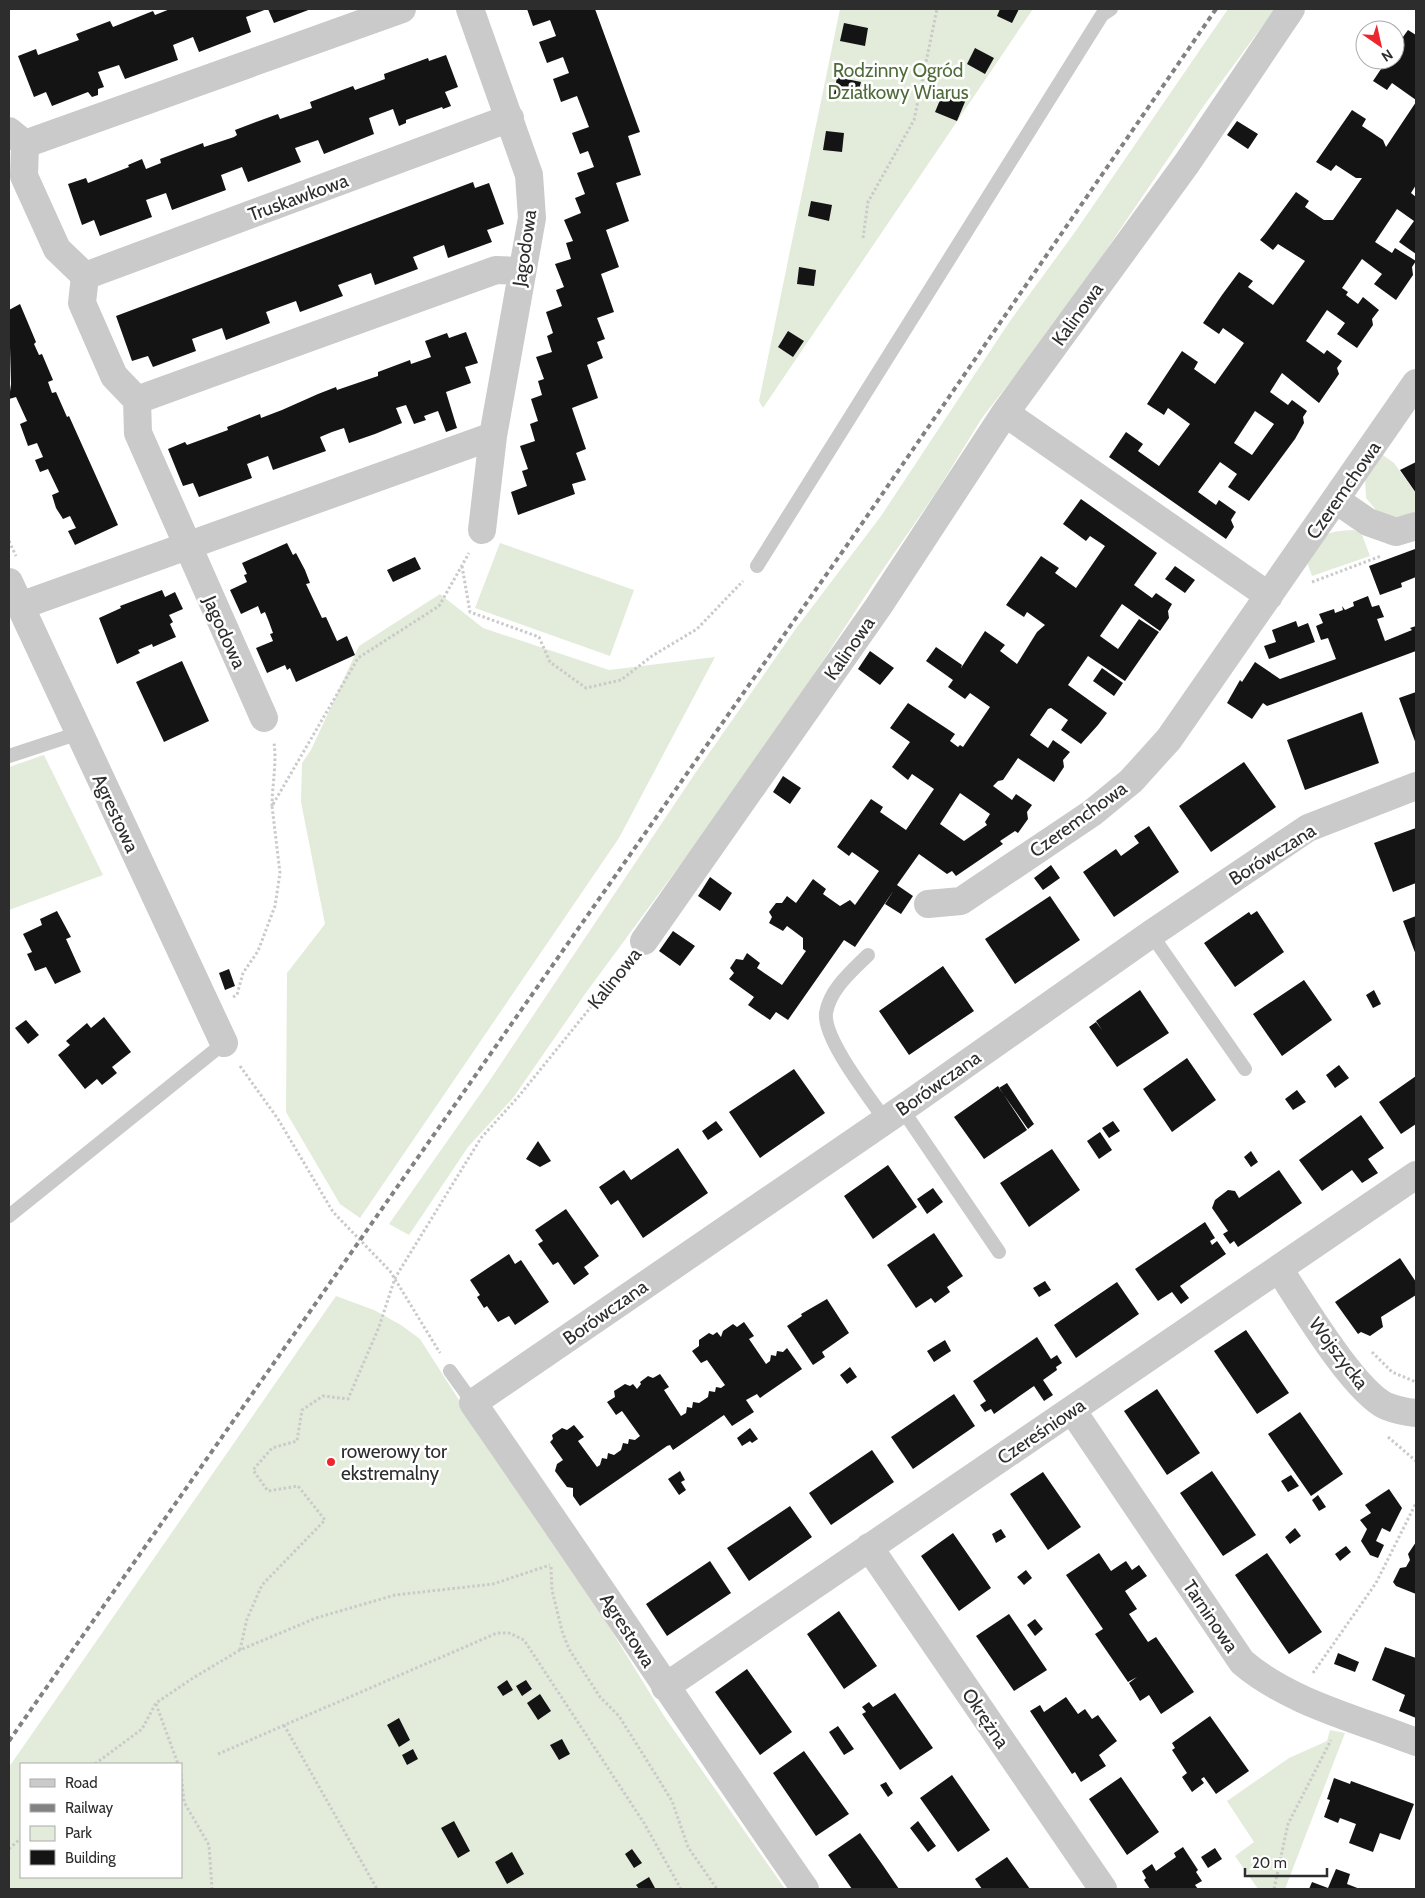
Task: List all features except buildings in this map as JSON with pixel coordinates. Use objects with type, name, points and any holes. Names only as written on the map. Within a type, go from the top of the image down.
[{"type":"street","points":[[186,546],[138,433],[137,400],[114,376],[82,303],[85,276],[57,249],[24,176],[17,137],[402,9]]},
{"type":"street","name":"Jagodowa","points":[[470,9],[529,174],[532,218],[493,436],[482,530]]},
{"type":"street","name":"Kalinowa","points":[[644,941],[878,607],[1006,413],[1187,163],[1291,9]]},
{"type":"street","name":"Truskawkowa","points":[[85,276],[510,118]]},
{"type":"street","points":[[137,400],[496,270],[522,271]]},
{"type":"street","name":"Czeremchowa","points":[[928,904],[961,901],[1092,813],[1132,781],[1169,739],[1416,383]]},
{"type":"street","points":[[1006,413],[1269,596]]},
{"type":"street","points":[[14,594],[186,546],[493,436]]},
{"type":"street","points":[[1336,500],[1368,522],[1396,532],[1416,526]]},
{"type":"street","name":"Jagodowa","points":[[186,546],[264,718]]},
{"type":"street","name":"Agrestowa","points":[[14,594],[224,1043]]},
{"type":"street","name":"Borówczana","points":[[473,1403],[1151,934],[1308,828],[1416,786]]},
{"type":"street","name":"Czereśniowa","points":[[665,1687],[1416,1175]]},
{"type":"street","name":"Wojszycka","points":[[1279,1270],[1342,1361],[1367,1391],[1385,1405],[1402,1411],[1416,1413]]},
{"type":"street","name":"Agrestowa","points":[[473,1403],[578,1555],[665,1687],[806,1889]]},
{"type":"street","name":"Tarninowa","points":[[1072,1410],[1242,1662],[1272,1683],[1343,1714],[1416,1742]]},
{"type":"street","name":"Okrężna","points":[[869,1547],[1103,1889]]},
{"type":"lane","points":[[757,566],[1102,16],[1111,9]]},
{"type":"lane","points":[[9,756],[79,733]]},
{"type":"lane","points":[[1151,934],[1246,1069]]},
{"type":"lane","points":[[868,955],[837,987],[826,1014],[834,1044],[893,1114],[999,1252]]},
{"type":"lane","points":[[9,1216],[224,1043]]},
{"type":"lane","name":"Agrestowa","points":[[450,1370],[473,1403]]},
{"type":"path","points":[[863,238],[868,202],[914,120],[937,9]]},
{"type":"path","points":[[272,806],[358,658],[438,606],[482,530]]},
{"type":"path","points":[[1306,584],[1390,553]]},
{"type":"path","points":[[462,566],[470,612],[539,637],[550,662],[586,688],[621,680],[652,656],[697,629],[757,566]]},
{"type":"path","points":[[209,1013],[237,995],[243,973],[258,951],[274,906],[280,873],[272,806],[272,773],[276,756],[273,732],[264,718]]},
{"type":"path","name":"Kalinowa","points":[[240,1650],[247,1619],[262,1585],[325,1520],[298,1486],[268,1492],[253,1470],[272,1448],[297,1441],[302,1410],[324,1396],[348,1399],[380,1327],[395,1278],[481,1138],[518,1096],[644,941]]},
{"type":"path","points":[[224,1043],[278,1119],[333,1212],[395,1278],[450,1370]]},
{"type":"path","points":[[1368,1349],[1392,1372],[1416,1382]]},
{"type":"path","points":[[1308,1679],[1376,1583],[1416,1503]]},
{"type":"path","points":[[96,1763],[142,1728],[156,1703],[192,1678],[240,1650],[316,1618],[395,1595],[494,1584],[551,1564],[552,1590],[562,1631],[569,1649],[600,1697],[619,1716],[664,1788],[672,1801],[688,1847],[717,1889]]},
{"type":"path","points":[[218,1754],[497,1633],[509,1633],[524,1640],[644,1823],[681,1889]]},
{"type":"path","points":[[156,1703],[178,1763]]},
{"type":"path","points":[[1274,1889],[1288,1824],[1343,1714]]},
{"type":"path","points":[[284,1725],[377,1889]]},
{"type":"path","points":[[182,1783],[184,1802],[209,1845],[212,1889]]},
{"type":"path","points":[[9,1849],[20,1839]]},
{"type":"green space","name":"Rodzinny Ogród Działkowy Wiarus","points":[[840,9],[1033,9],[763,408],[759,401]]},
{"type":"green space","points":[[1228,9],[1275,9],[1205,104],[1063,314],[982,418],[937,491],[875,581],[764,751],[585,994],[513,1098],[468,1147],[409,1235],[389,1224],[488,1083],[696,772],[797,627],[881,516],[1010,321],[1075,232]]},
{"type":"green space","points":[[1380,453],[1394,463],[1415,492],[1416,516],[1400,520],[1380,515],[1366,498],[1365,477]]},
{"type":"green space","points":[[1353,530],[1361,532],[1370,556],[1312,576],[1306,559],[1315,544],[1330,533]]},
{"type":"green space","points":[[500,543],[634,590],[610,656],[475,608]]},
{"type":"green space","points":[[440,594],[483,628],[609,670],[715,657],[619,838],[360,1218],[340,1204],[286,1112],[287,973],[325,924],[301,802],[302,763],[311,750],[359,646]]},
{"type":"green space","points":[[44,755],[103,875],[9,910],[9,767]]},
{"type":"green space","points":[[336,1296],[374,1310],[401,1325],[420,1339],[473,1422],[560,1547],[664,1716],[785,1889],[9,1889],[9,1767]]},
{"type":"green space","points":[[1330,1730],[1345,1733],[1285,1889],[1258,1889],[1235,1856],[1254,1842],[1227,1801],[1289,1758],[1327,1741]]},
{"type":"railway","points":[[9,1741],[852,538],[1216,9]]},
{"type":"place","name":"rowerowy tor ekstremalny","points":[[331,1462]]}]
